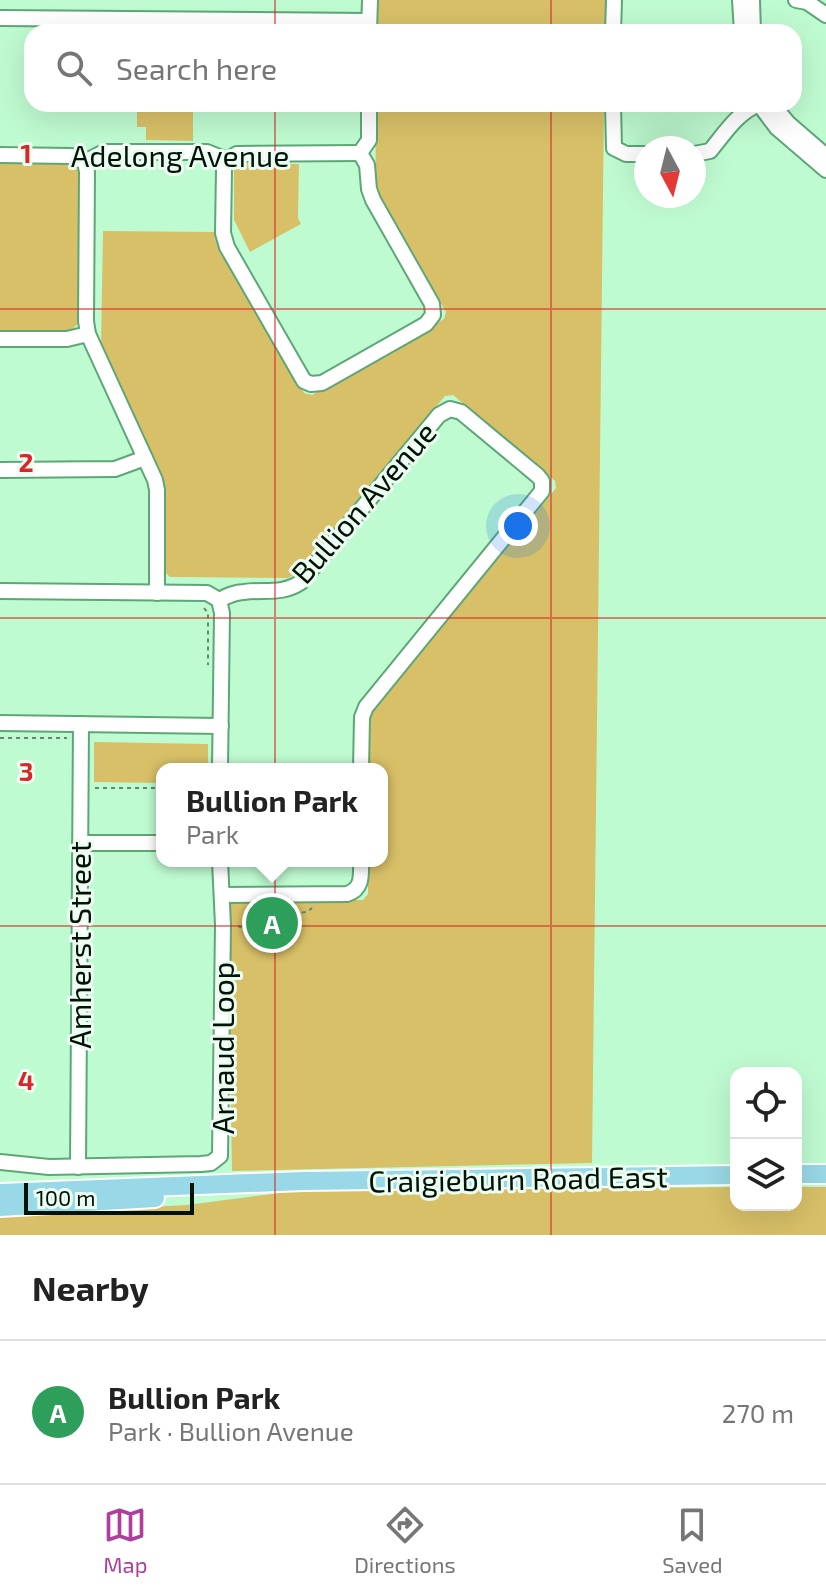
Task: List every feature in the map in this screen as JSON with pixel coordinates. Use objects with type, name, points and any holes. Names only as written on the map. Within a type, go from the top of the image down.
[{"type":"main road","points":[[802,1174],[826,1174]]},
{"type":"main road","name":"Craigieburn Road East","points":[[0,1193],[301,1181],[730,1175]]},
{"type":"main road","name":"Craigieburn Road East","points":[[0,1207],[118,1202],[301,1181]]},
{"type":"street","points":[[369,24],[370,0]]},
{"type":"street","points":[[613,24],[614,0]]},
{"type":"street","points":[[742,24],[740,0],[753,0],[753,24]]},
{"type":"street","points":[[796,0],[807,2],[826,15]]},
{"type":"street","points":[[0,18],[277,24]]},
{"type":"street","points":[[227,160],[224,169],[223,225],[227,247],[304,381],[316,385],[426,324],[433,315],[432,304],[369,193],[367,165],[360,153],[369,140],[369,112]]},
{"type":"street","points":[[613,112],[614,148],[634,154]]},
{"type":"street","points":[[706,152],[710,151],[734,120],[746,112]]},
{"type":"street","points":[[765,112],[777,128],[826,170]]},
{"type":"street","points":[[779,112],[826,156]]},
{"type":"street","name":"Adelong Avenue","points":[[0,155],[71,156],[85,162],[104,152],[207,152],[227,160],[237,154],[360,153]]},
{"type":"street","points":[[85,162],[88,334],[157,490],[157,593]]},
{"type":"street","points":[[0,339],[67,339],[88,334]]},
{"type":"street","name":"Bullion Avenue","points":[[0,591],[207,593],[219,600],[243,592],[284,591],[301,582],[444,410],[461,412],[538,476],[543,486],[539,497],[366,707],[362,717],[361,763]]},
{"type":"street","points":[[0,470],[115,469],[145,458]]},
{"type":"street","points":[[219,600],[222,613],[220,763]]},
{"type":"street","points":[[0,723],[221,726]]},
{"type":"street","name":"Amherst Street","points":[[78,1167],[81,724]]},
{"type":"street","points":[[80,843],[156,843]]},
{"type":"street","name":"Arnaud Loop","points":[[0,1162],[78,1167],[201,1164],[211,1163],[220,1156],[223,925],[220,867]]},
{"type":"street","points":[[222,895],[353,892],[360,882],[361,867]]},
{"type":"path","points":[[81,788],[156,788]]},
{"type":"path","points":[[223,925],[256,930],[270,916],[281,912],[301,914],[311,910],[313,894]]},
{"type":"shaded area","points":[[374,0],[605,0],[605,24],[374,24]]},
{"type":"shaded area","points":[[137,112],[193,112],[193,141],[146,140],[146,127],[137,127]]},
{"type":"shaded area","points":[[375,112],[604,112],[592,1163],[232,1171],[228,937],[231,903],[238,899],[363,900],[368,894],[368,867],[388,867],[388,763],[369,763],[370,714],[556,488],[555,481],[453,395],[445,396],[295,574],[288,578],[170,577],[164,571],[164,484],[101,346],[103,231],[214,232],[304,393],[312,395],[444,319],[446,312],[376,190]]},
{"type":"shaded area","points":[[0,161],[68,161],[81,173],[81,320],[71,331],[0,331]]},
{"type":"shaded area","points":[[240,163],[299,164],[298,218],[301,224],[250,252],[234,220],[234,169]]},
{"type":"shaded area","points":[[94,742],[208,744],[208,763],[156,763],[156,783],[94,782]]},
{"type":"shaded area","points":[[730,1187],[730,1211],[802,1211],[802,1187],[826,1187],[826,1235],[0,1235],[0,1215],[187,1205],[295,1191]]},
{"type":"place","name":"Bullion Park","points":[[272,923]]}]
